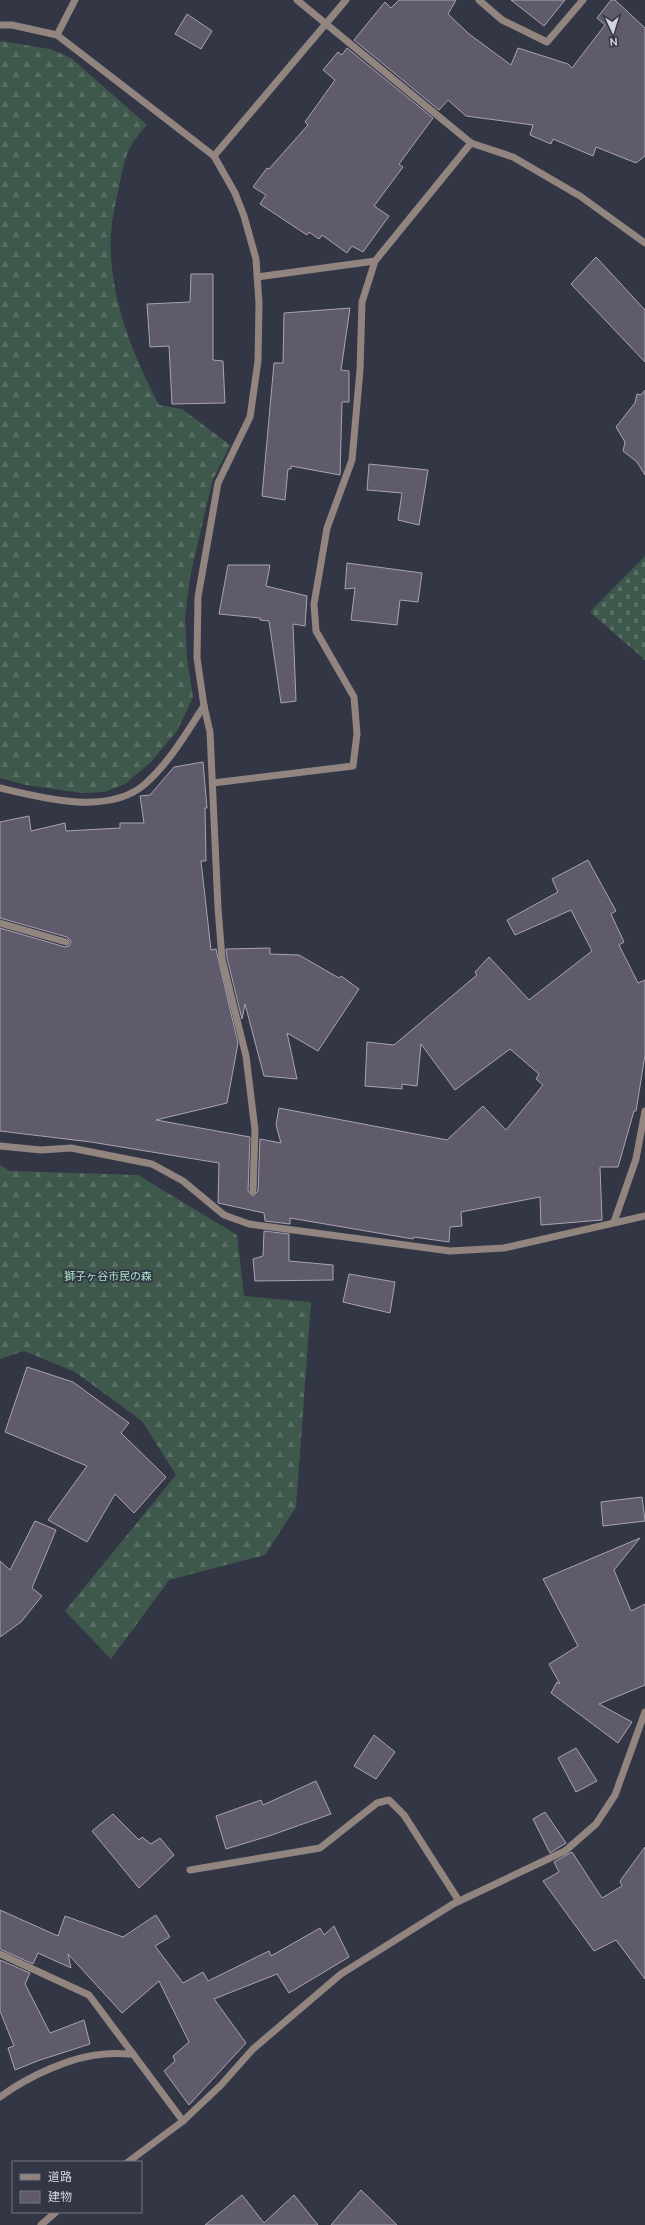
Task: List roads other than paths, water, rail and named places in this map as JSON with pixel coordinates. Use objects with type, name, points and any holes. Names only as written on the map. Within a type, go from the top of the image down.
[{"type":"street","points":[[58,35],[75,0]]},
{"type":"street","points":[[297,0],[471,143],[513,158],[580,196],[645,243]]},
{"type":"street","points":[[214,156],[346,0]]},
{"type":"street","points":[[479,0],[502,20],[547,42],[584,0]]},
{"type":"street","points":[[0,25],[12,25],[58,35],[214,156],[235,193],[244,216],[256,259],[259,303],[258,361],[250,417],[218,483],[198,597],[197,658],[204,706],[210,732],[218,908],[222,959],[246,1056],[255,1130],[253,1191]]},
{"type":"street","points":[[213,783],[353,766],[357,734],[354,697],[316,631],[314,604],[327,528],[352,460],[360,370],[362,302],[375,261],[471,143]]},
{"type":"street","points":[[257,277],[375,261]]},
{"type":"street","points":[[0,788],[48,799],[84,803],[127,796],[145,785],[173,754],[204,706]]},
{"type":"street","points":[[0,923],[66,942]]},
{"type":"street","points":[[614,1222],[636,1159],[645,1111]]},
{"type":"street","points":[[0,1146],[41,1150],[71,1148],[152,1164],[183,1181],[224,1215],[249,1224],[450,1251],[504,1248],[645,1216]]},
{"type":"street","points":[[129,2161],[183,2121],[221,2086],[253,2049],[341,1974],[459,1901],[565,1850],[596,1824],[615,1794],[645,1712]]},
{"type":"street","points":[[190,1870],[320,1848],[377,1803],[389,1800],[404,1815],[459,1901]]},
{"type":"street","points":[[0,1954],[89,1995],[183,2121]]},
{"type":"street","points":[[0,2097],[15,2086],[64,2063],[105,2054],[133,2054]]},
{"type":"street","points":[[41,2225],[55,2213]]},
{"type":"park label","name":"獅子ヶ谷市民の森","points":[[108,1276]]}]
